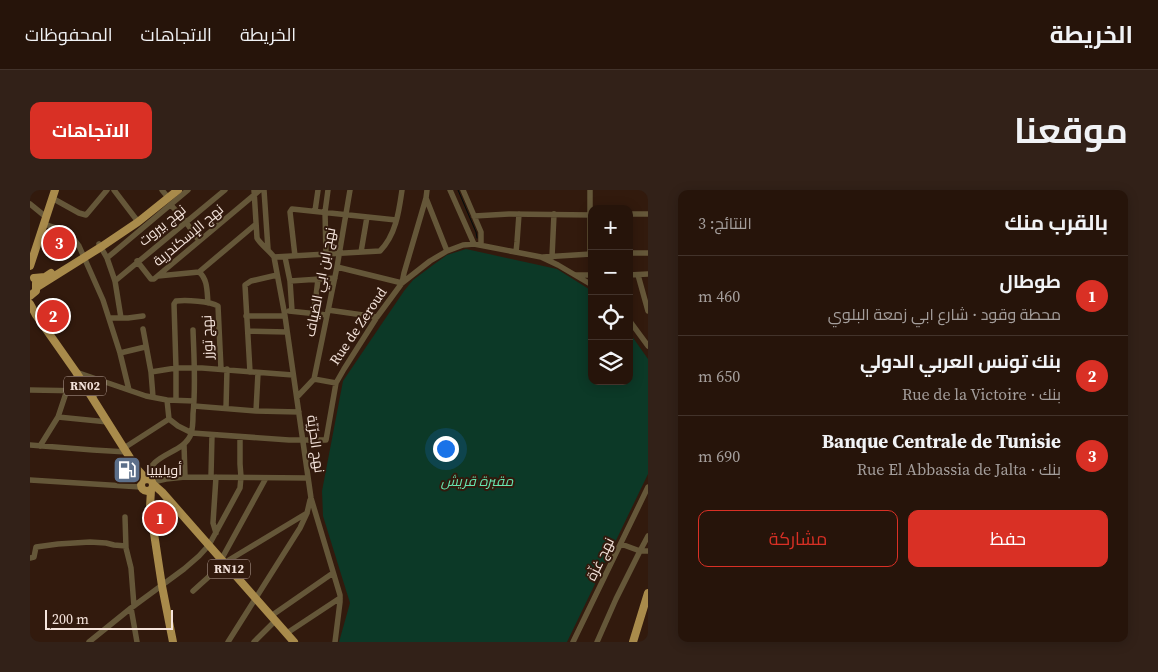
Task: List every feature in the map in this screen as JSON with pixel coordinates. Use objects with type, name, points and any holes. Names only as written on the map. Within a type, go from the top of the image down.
[{"type":"main road","points":[[30,266],[55,190]]},
{"type":"main road","points":[[32,276],[45,277],[100,246],[138,222],[178,190]]},
{"type":"main road","points":[[100,246],[136,219],[166,192]]},
{"type":"main road","points":[[36,287],[83,256]]},
{"type":"main road","points":[[30,296],[34,294],[36,287],[32,276]]},
{"type":"main road","name":"RN02","points":[[30,304],[148,485]]},
{"type":"main road","points":[[148,485],[162,586],[173,642]]},
{"type":"main road","name":"RN12","points":[[148,485],[158,488],[292,641]]},
{"type":"main road","points":[[633,642],[648,593]]},
{"type":"street","points":[[52,198],[82,215],[86,214],[107,190]]},
{"type":"street","points":[[114,190],[136,219]]},
{"type":"street","points":[[107,258],[188,190]]},
{"type":"street","name":"نهج بيروت","points":[[115,281],[225,190]]},
{"type":"street","points":[[315,211],[318,190]]},
{"type":"street","points":[[326,254],[325,212],[328,190]]},
{"type":"street","name":"نهج ابن ابي الضياف","points":[[314,379],[337,267],[350,190]]},
{"type":"street","points":[[274,257],[376,252],[382,249],[391,236],[400,207],[402,190]]},
{"type":"street","points":[[402,283],[426,198],[426,190]]},
{"type":"street","points":[[450,190],[474,244]]},
{"type":"street","points":[[463,190],[481,232],[481,246]]},
{"type":"street","points":[[590,190],[591,205]]},
{"type":"street","points":[[258,191],[268,249]]},
{"type":"street","name":"نهج الحرّيّة","points":[[258,191],[256,224],[258,241],[274,257],[285,314],[310,498],[340,598],[335,642]]},
{"type":"street","name":"نهج الإسكندرية","points":[[156,278],[258,191]]},
{"type":"street","points":[[426,198],[447,250]]},
{"type":"street","points":[[30,204],[45,221],[68,232],[75,240],[98,285],[120,354],[129,390]]},
{"type":"street","points":[[171,205],[199,241]]},
{"type":"street","points":[[295,256],[290,212],[292,209],[396,220]]},
{"type":"street","points":[[516,252],[519,214]]},
{"type":"street","points":[[552,257],[554,214]]},
{"type":"street","points":[[474,216],[588,214]]},
{"type":"street","points":[[633,214],[648,214]]},
{"type":"street","points":[[361,252],[368,217]]},
{"type":"street","points":[[137,262],[151,279],[199,272],[256,224]]},
{"type":"street","points":[[402,283],[447,250],[463,245],[474,244],[541,257],[588,254]]},
{"type":"street","points":[[100,246],[107,258],[115,281],[121,318]]},
{"type":"street","points":[[633,253],[648,253]]},
{"type":"street","points":[[285,257],[290,281],[292,311]]},
{"type":"street","points":[[541,257],[588,283]]},
{"type":"street","points":[[337,267],[402,283]]},
{"type":"street","points":[[176,400],[175,302],[208,303],[205,278],[199,272]]},
{"type":"street","points":[[633,275],[648,274]]},
{"type":"street","points":[[250,372],[246,284],[250,281],[277,275]]},
{"type":"street","points":[[576,276],[588,275]]},
{"type":"street","points":[[638,275],[648,311]]},
{"type":"street","points":[[290,281],[334,278]]},
{"type":"street","points":[[314,313],[318,279]]},
{"type":"street","name":"Rue de Zeroud","points":[[303,440],[326,440],[336,383],[377,317],[402,283]]},
{"type":"street","name":"نهج توزر","points":[[208,303],[216,304],[219,308],[226,408]]},
{"type":"street","points":[[246,316],[285,314],[292,311],[377,317]]},
{"type":"street","points":[[109,318],[142,316]]},
{"type":"street","points":[[633,325],[648,346]]},
{"type":"street","points":[[143,329],[151,372],[153,397]]},
{"type":"street","points":[[148,485],[148,470],[156,461],[184,444],[192,433],[195,376],[193,330]]},
{"type":"street","points":[[248,331],[287,332]]},
{"type":"street","points":[[120,354],[146,347]]},
{"type":"street","points":[[151,372],[176,368],[194,368],[293,375]]},
{"type":"street","points":[[76,372],[129,390],[168,400],[256,411],[299,412]]},
{"type":"street","points":[[256,411],[258,373]]},
{"type":"street","points":[[297,397],[314,379],[336,383]]},
{"type":"street","points":[[30,390],[67,390],[90,394],[103,382]]},
{"type":"street","points":[[40,446],[58,417],[67,390]]},
{"type":"street","points":[[168,400],[169,419],[174,424],[192,433],[303,440]]},
{"type":"street","points":[[58,417],[108,422]]},
{"type":"street","points":[[30,445],[93,450],[125,450],[169,419]]},
{"type":"street","points":[[212,435],[214,477],[213,523],[216,533]]},
{"type":"street","points":[[89,642],[132,607],[162,586],[199,556],[209,545],[241,485],[240,437]]},
{"type":"street","points":[[184,444],[185,477]]},
{"type":"street","points":[[30,480],[148,485],[166,479],[185,477],[308,478]]},
{"type":"street","points":[[223,562],[266,478]]},
{"type":"street","name":"نهج غزّة","points":[[572,642],[648,487]]},
{"type":"street","points":[[228,642],[291,544],[307,513],[310,498]]},
{"type":"street","points":[[193,591],[223,562],[307,513]]},
{"type":"street","points":[[125,517],[126,546],[131,568],[132,607],[137,642]]},
{"type":"street","points":[[596,642],[648,536]]},
{"type":"street","points":[[30,558],[34,557],[36,547],[54,544],[93,542],[126,546]]},
{"type":"street","points":[[231,544],[241,552]]},
{"type":"street","points":[[621,544],[640,551],[648,551]]},
{"type":"street","points":[[254,642],[273,618],[333,573]]},
{"type":"street","points":[[287,634],[340,598]]},
{"type":"green space","name":"مقبرة قريش","points":[[466,249],[557,269],[588,288],[588,385],[633,385],[633,338],[648,359],[648,474],[567,642],[339,642],[350,603],[323,516],[322,491],[343,381],[413,280],[447,255]]},
{"type":"waterway","points":[[458,190],[477,238]]},
{"type":"place","name":"Banque Centrale de Tunisie","points":[[59,243]]},
{"type":"place","name":"بنك تونس العربي الدولي","points":[[53,316]]},
{"type":"place","name":"أويليبيا","points":[[127,470]]},
{"type":"place","name":"طوطال","points":[[160,518]]}]
